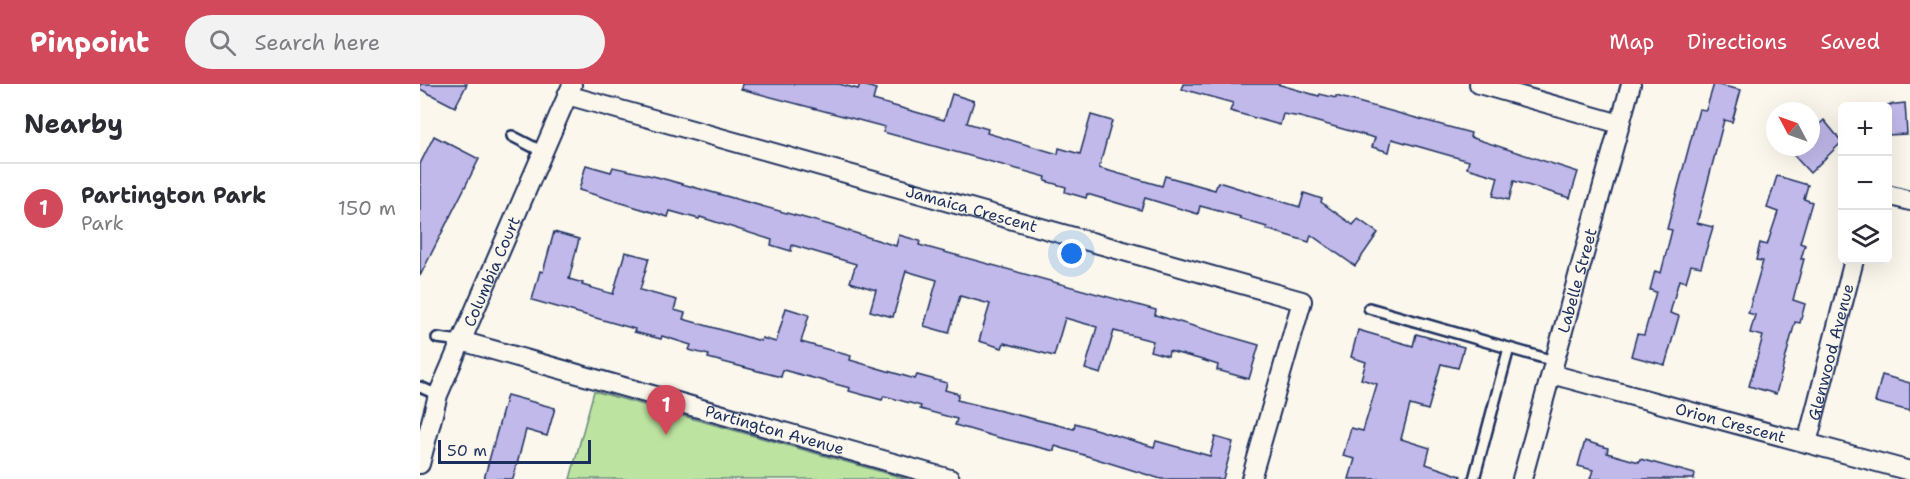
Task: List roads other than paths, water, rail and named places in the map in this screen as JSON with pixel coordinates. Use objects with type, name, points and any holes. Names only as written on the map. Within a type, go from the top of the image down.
[{"type":"street","points":[[1479,84],[1620,124]]},
{"type":"street","name":"Labelle Street","points":[[1522,479],[1630,84]]},
{"type":"street","name":"Columbia Court","points":[[420,464],[438,395],[570,89]]},
{"type":"street","name":"Jamaica Crescent","points":[[570,89],[1302,301],[1251,479]]},
{"type":"street","points":[[1892,196],[1910,201]]},
{"type":"street","name":"Glenwood Avenue","points":[[1807,443],[1853,264]]},
{"type":"street","name":"Partington Avenue","points":[[461,341],[950,479]]},
{"type":"street","name":"Orion Crescent","points":[[1552,367],[1807,443],[1910,471]]},
{"type":"lane","points":[[512,136],[543,152]]},
{"type":"lane","points":[[1369,308],[1509,348],[1552,367]]},
{"type":"lane","points":[[436,338],[461,341]]},
{"type":"lane","points":[[1474,479],[1509,348]]},
{"type":"lane","points":[[420,387],[438,395]]},
{"type":"place","name":"Partington Park","points":[[666,435]]}]
